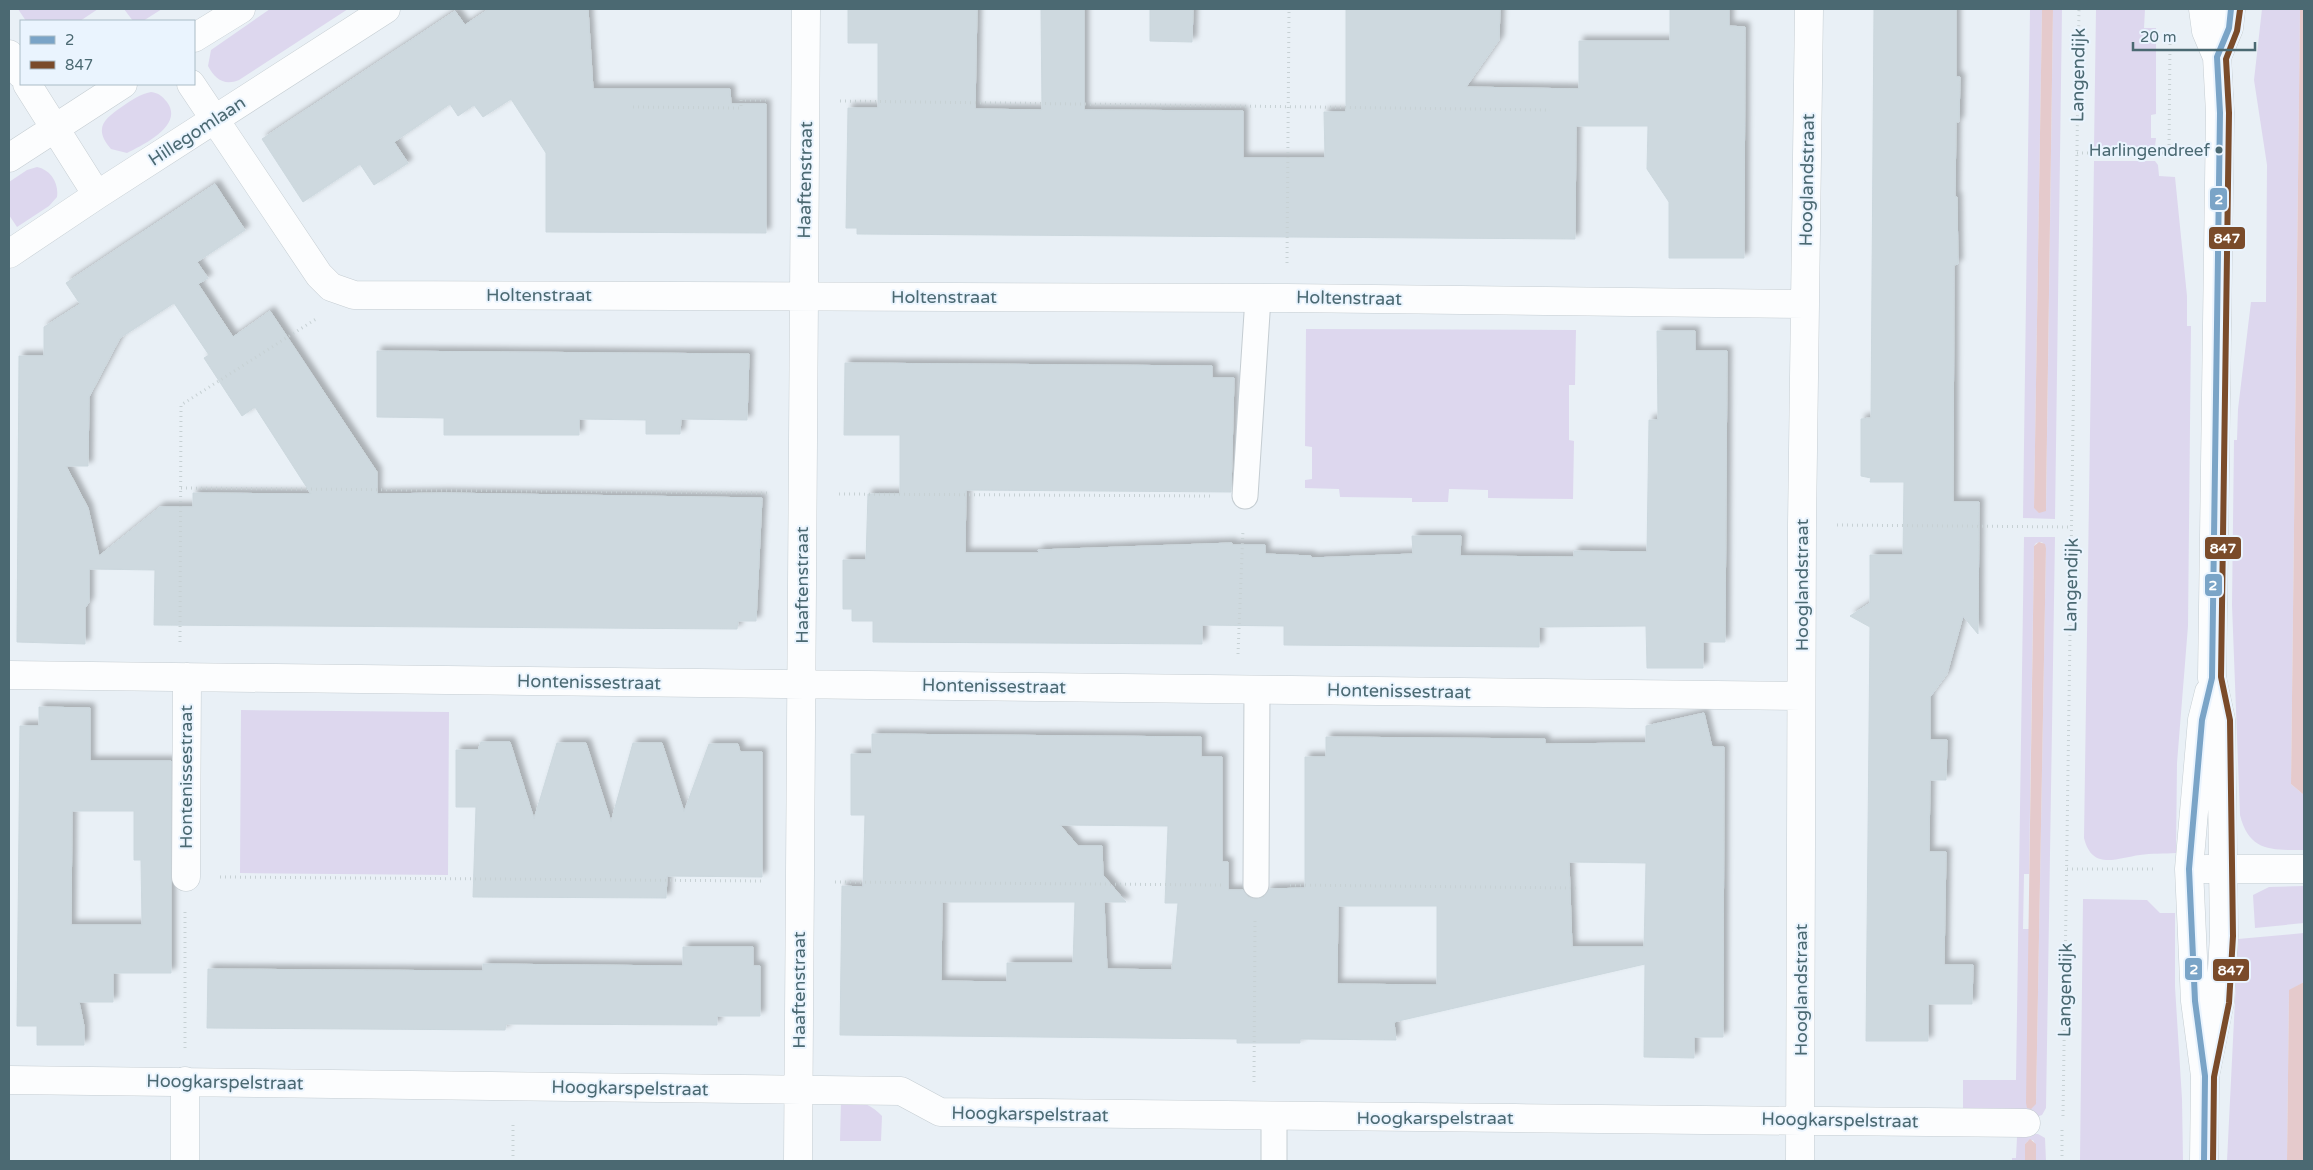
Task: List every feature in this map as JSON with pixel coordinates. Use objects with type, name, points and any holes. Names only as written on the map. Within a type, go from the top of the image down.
[{"type":"street","points":[[195,37],[241,9]]},
{"type":"street","name":"Hillegomlaan","points":[[9,254],[97,195],[386,9]]},
{"type":"street","name":"Haaftenstraat","points":[[798,1161],[806,9]]},
{"type":"street","name":"Hooglandstraat","points":[[1800,1161],[1802,525],[1809,9]]},
{"type":"street","points":[[2203,9],[2206,30],[2217,57],[2220,113],[2212,678],[2202,720],[2189,869],[2194,1001],[2206,1076]]},
{"type":"street","points":[[2217,57],[2229,28],[2231,9]]},
{"type":"street","points":[[9,54],[20,72]]},
{"type":"street","points":[[28,85],[97,195]]},
{"type":"street","points":[[9,158],[120,85]]},
{"type":"street","name":"Holtenstraat","points":[[192,85],[319,275],[331,287],[354,295],[1287,298],[1805,304]]},
{"type":"street","name":"Hontenissestraat","points":[[9,675],[1801,696]]},
{"type":"street","name":"Hontenissestraat","points":[[186,877],[187,677]]},
{"type":"street","points":[[2204,1161],[2206,1076],[2220,1001],[2224,936],[2221,720],[2212,678]]},
{"type":"street","points":[[2189,869],[2304,869]]},
{"type":"street","name":"Hoogkarspelstraat","points":[[9,1080],[900,1091],[940,1112],[1264,1118],[1800,1119],[2026,1123]]},
{"type":"street","points":[[185,1082],[185,1161]]},
{"type":"lane","points":[[1245,496],[1258,298]]},
{"type":"lane","points":[[1246,689],[1256,885]]},
{"type":"lane","points":[[1264,1118],[1274,1161]]},
{"type":"path","points":[[1287,298],[1288,9]]},
{"type":"path","name":"Langendijk","points":[[2062,1161],[2079,9]]},
{"type":"path","points":[[2077,153],[2169,153],[2170,32]]},
{"type":"path","points":[[633,107],[741,108],[741,100],[1550,110]]},
{"type":"path","points":[[187,677],[180,659],[182,405],[324,314],[331,287]]},
{"type":"path","points":[[181,488],[1245,496],[1246,689]]},
{"type":"path","points":[[1802,525],[2072,527]]},
{"type":"path","points":[[2067,869],[2189,869]]},
{"type":"path","points":[[185,1082],[186,877],[1577,888]]},
{"type":"path","points":[[1256,885],[1264,1118]]},
{"type":"shaded area","points":[[18,9],[98,9],[82,20],[25,20]]},
{"type":"shaded area","points":[[124,9],[162,9],[145,20],[132,20]]},
{"type":"shaded area","points":[[270,9],[348,9],[239,80],[224,82],[217,78],[208,66],[211,50]]},
{"type":"shaded area","points":[[2030,9],[2042,9],[2034,508],[2046,511],[2053,9],[2062,9],[2055,519],[2023,518]]},
{"type":"shaded area","points":[[2042,9],[2053,9],[2046,511],[2039,513],[2034,508]]},
{"type":"shaded area","points":[[2096,9],[2145,9],[2144,28],[2156,28],[2156,114],[2151,115],[2151,138],[2156,138],[2155,147],[2094,147]]},
{"type":"shaded area","points":[[2262,9],[2300,9],[2291,784],[2304,795],[2304,850],[2282,850],[2263,846],[2249,836],[2240,815],[2232,605],[2234,440],[2237,440],[2238,409],[2251,302],[2266,302],[2267,165],[2254,80]]},
{"type":"shaded area","points":[[2300,9],[2304,9],[2304,795],[2291,784]]},
{"type":"shaded area","points":[[151,92],[162,96],[171,110],[167,126],[152,139],[127,153],[111,149],[103,135],[103,124],[111,115],[133,99]]},
{"type":"shaded area","points":[[2094,161],[2155,161],[2158,165],[2159,176],[2175,177],[2187,296],[2187,326],[2191,326],[2188,626],[2177,763],[2176,853],[2144,854],[2114,860],[2099,859],[2093,855],[2084,838]]},
{"type":"shaded area","points":[[37,167],[46,171],[53,178],[57,187],[57,197],[49,206],[17,227],[9,215],[9,182],[27,170]]},
{"type":"shaded area","points":[[1306,329],[1576,330],[1575,385],[1569,385],[1569,440],[1574,441],[1573,499],[1488,498],[1488,490],[1449,489],[1448,502],[1412,502],[1412,498],[1340,497],[1339,489],[1305,488],[1305,480],[1312,479],[1312,447],[1305,446]]},
{"type":"shaded area","points":[[2024,537],[2055,537],[2046,1108],[2042,1115],[2039,1116],[1971,1114],[1963,1109],[1963,1080],[2016,1080]],"holes":[[[2042,542],[2046,548],[2036,1104],[2029,929],[2023,929],[2024,874],[2029,874],[2034,546],[2036,543]]]},
{"type":"shaded area","points":[[2039,542],[2045,544],[2046,548],[2036,1104],[2031,1109],[2027,1108],[2026,1103],[2034,546]]},
{"type":"shaded area","points":[[241,710],[449,712],[448,875],[240,873]]},
{"type":"shaded area","points":[[2304,886],[2304,923],[2255,928],[2253,895],[2269,887]]},
{"type":"shaded area","points":[[2083,899],[2147,900],[2160,913],[2175,913],[2175,987],[2182,1099],[2183,1161],[2080,1161]]},
{"type":"shaded area","points":[[2304,933],[2304,982],[2289,991],[2287,1161],[2227,1161],[2238,939]]},
{"type":"shaded area","points":[[2304,982],[2304,1161],[2287,1161],[2289,990]]},
{"type":"shaded area","points":[[841,1101],[868,1105],[882,1116],[881,1141],[840,1141]]},
{"type":"shaded area","points":[[2020,1134],[2038,1134],[2045,1138],[2046,1161],[2036,1161],[2036,1146],[2033,1140],[2025,1144],[2025,1161],[2012,1161],[2012,1158],[2016,1158],[2017,1137]]},
{"type":"shaded area","points":[[2030,1139],[2036,1144],[2036,1161],[2025,1161],[2025,1144]]},
{"type":"building","points":[[489,9],[588,9],[593,89],[730,89],[731,104],[766,104],[766,233],[546,232],[546,153],[511,99],[483,117],[474,105],[458,116],[450,104],[394,142],[408,163],[374,185],[360,164],[303,202],[262,139],[455,11],[465,25]]},
{"type":"building","points":[[848,9],[977,9],[975,109],[1042,110],[1041,9],[1084,9],[1084,110],[1243,111],[1243,158],[1325,158],[1324,112],[1346,112],[1346,9],[1500,9],[1499,40],[1466,87],[1579,89],[1579,41],[1670,41],[1670,9],[1729,9],[1729,26],[1745,27],[1744,258],[1669,258],[1669,202],[1647,169],[1648,126],[1576,126],[1575,239],[857,234],[857,228],[846,228],[848,108],[878,108],[878,43],[848,43]]},
{"type":"building","points":[[1150,9],[1193,9],[1192,42],[1150,41]]},
{"type":"building","points":[[1874,9],[1956,9],[1956,77],[1960,77],[1959,122],[1956,122],[1955,197],[1957,197],[1958,264],[1954,265],[1953,502],[1979,502],[1978,634],[1963,616],[1947,674],[1930,697],[1930,740],[1947,740],[1946,780],[1930,780],[1929,852],[1946,852],[1944,965],[1973,965],[1972,1004],[1928,1004],[1928,1041],[1866,1041],[1870,627],[1850,616],[1870,603],[1870,555],[1903,555],[1904,482],[1870,482],[1871,478],[1861,476],[1861,419],[1871,418]]},
{"type":"building","points":[[215,184],[245,230],[197,262],[208,278],[198,284],[233,337],[270,311],[377,472],[377,494],[444,493],[762,498],[756,621],[738,621],[737,629],[154,625],[155,570],[89,569],[89,602],[85,608],[85,644],[17,642],[19,356],[44,356],[44,327],[80,304],[66,283]],"holes":[[[174,303],[209,355],[204,358],[242,416],[255,407],[311,494],[193,493],[193,507],[160,507],[99,556],[88,508],[66,466],[88,466],[89,397],[120,338]]]},
{"type":"building","points":[[1657,331],[1695,331],[1695,351],[1727,351],[1725,642],[1703,642],[1703,668],[1647,668],[1646,626],[1539,627],[1539,647],[1284,645],[1284,626],[1202,625],[1202,644],[873,642],[873,621],[852,621],[852,609],[843,609],[843,560],[866,560],[868,494],[900,494],[900,435],[844,435],[845,363],[1212,366],[1212,378],[1234,378],[1231,492],[966,490],[965,553],[1039,553],[1038,550],[1232,543],[1232,545],[1265,545],[1265,554],[1311,556],[1311,558],[1413,554],[1412,536],[1461,536],[1460,556],[1574,557],[1574,551],[1647,552],[1649,420],[1658,420]]},
{"type":"building","points":[[377,351],[749,354],[747,420],[681,419],[680,434],[646,434],[646,420],[579,419],[579,435],[444,435],[444,418],[377,417]]},
{"type":"building","points":[[39,707],[90,708],[90,761],[171,761],[171,973],[113,973],[113,1002],[79,1002],[84,1026],[84,1045],[37,1045],[37,1026],[17,1026],[20,726],[39,726]],"holes":[[[72,811],[134,811],[134,860],[141,860],[142,925],[71,925]]]},
{"type":"building","points":[[1704,713],[1712,747],[1724,747],[1723,1037],[1694,1037],[1694,1058],[1644,1057],[1645,964],[1394,1022],[1396,1040],[1300,1039],[1300,1043],[1237,1043],[1237,1039],[840,1035],[842,886],[863,887],[865,815],[851,815],[851,754],[872,754],[872,734],[1201,737],[1201,757],[1222,757],[1222,862],[1228,862],[1228,890],[1243,890],[1248,897],[1256,899],[1264,897],[1269,889],[1305,888],[1305,757],[1326,757],[1326,737],[1545,739],[1545,744],[1646,743],[1646,726]],"holes":[[[1060,825],[1168,826],[1165,903],[1178,903],[1172,970],[1107,969],[1104,902],[1126,902],[1103,875],[1102,846],[1078,846]],[[1569,862],[1646,863],[1644,947],[1572,947]],[[942,902],[1075,902],[1073,963],[1007,963],[1007,982],[941,981]],[[1338,906],[1437,906],[1437,985],[1337,984]]]},
{"type":"building","points":[[481,742],[510,742],[534,819],[557,743],[586,743],[611,822],[633,743],[662,743],[684,812],[709,744],[738,744],[740,752],[762,752],[762,877],[667,876],[666,898],[473,897],[476,807],[456,807],[456,750],[478,750]]},
{"type":"building","points":[[683,947],[753,947],[753,966],[760,966],[760,1016],[717,1016],[717,1025],[506,1024],[505,1030],[207,1028],[208,969],[483,971],[483,964],[683,966]]},
{"type":"transit line","name":"2","points":[[2204,1161],[2205,1076],[2195,1001],[2189,869],[2202,720],[2212,678],[2220,113],[2217,57],[2229,28],[2231,9]]},
{"type":"transit line","name":"847","points":[[2213,1161],[2214,1077],[2229,1003],[2233,936],[2230,720],[2221,677],[2229,113],[2226,59],[2237,31],[2240,10]]},
{"type":"place","name":"Harlingendreef","points":[[2219,150]]}]
